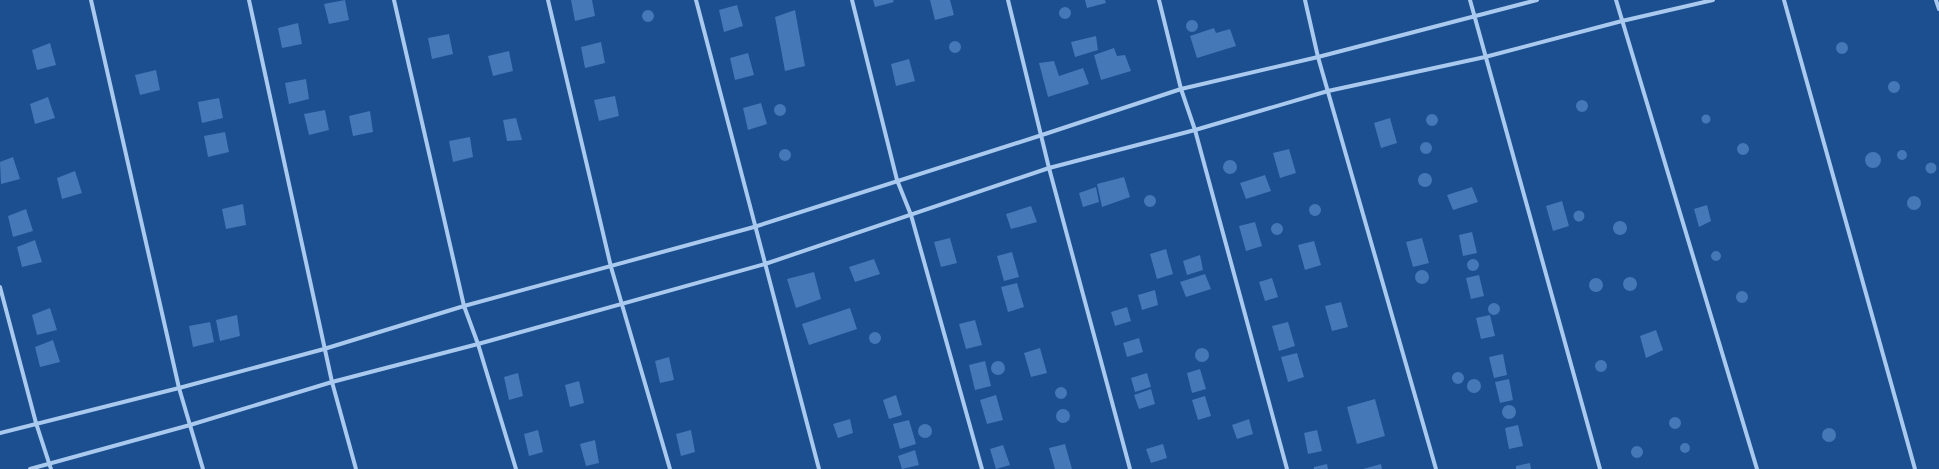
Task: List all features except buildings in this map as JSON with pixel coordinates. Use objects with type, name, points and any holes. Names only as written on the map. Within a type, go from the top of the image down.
[{"type":"street","points":[[90,0],[178,388],[203,469]]},
{"type":"street","points":[[249,0],[324,349],[356,469]]},
{"type":"street","points":[[394,0],[464,306],[478,344],[516,469]]},
{"type":"street","points":[[548,0],[611,267],[670,469]]},
{"type":"street","points":[[696,0],[754,226],[819,469]]},
{"type":"street","points":[[852,0],[897,180],[911,215],[982,469]]},
{"type":"street","points":[[1008,0],[1050,168],[1130,469]]},
{"type":"street","points":[[1159,0],[1181,89],[1195,130],[1287,469]]},
{"type":"street","points":[[1305,0],[1318,58],[1436,469]]},
{"type":"street","points":[[1470,0],[1600,469]]},
{"type":"street","points":[[0,432],[178,388],[324,349],[464,306],[611,267],[754,226],[1042,135],[1181,89],[1318,58],[1536,0]]},
{"type":"street","points":[[1616,0],[1757,469]]},
{"type":"street","points":[[30,469],[49,462],[190,425],[332,382],[622,305],[765,264],[1050,168],[1195,130],[1328,91],[1485,56],[1622,21],[1713,0]]},
{"type":"street","points":[[1784,0],[1915,469]]},
{"type":"street","points":[[1936,0],[1939,10]]},
{"type":"street","points":[[0,287],[36,423],[51,469]]}]
